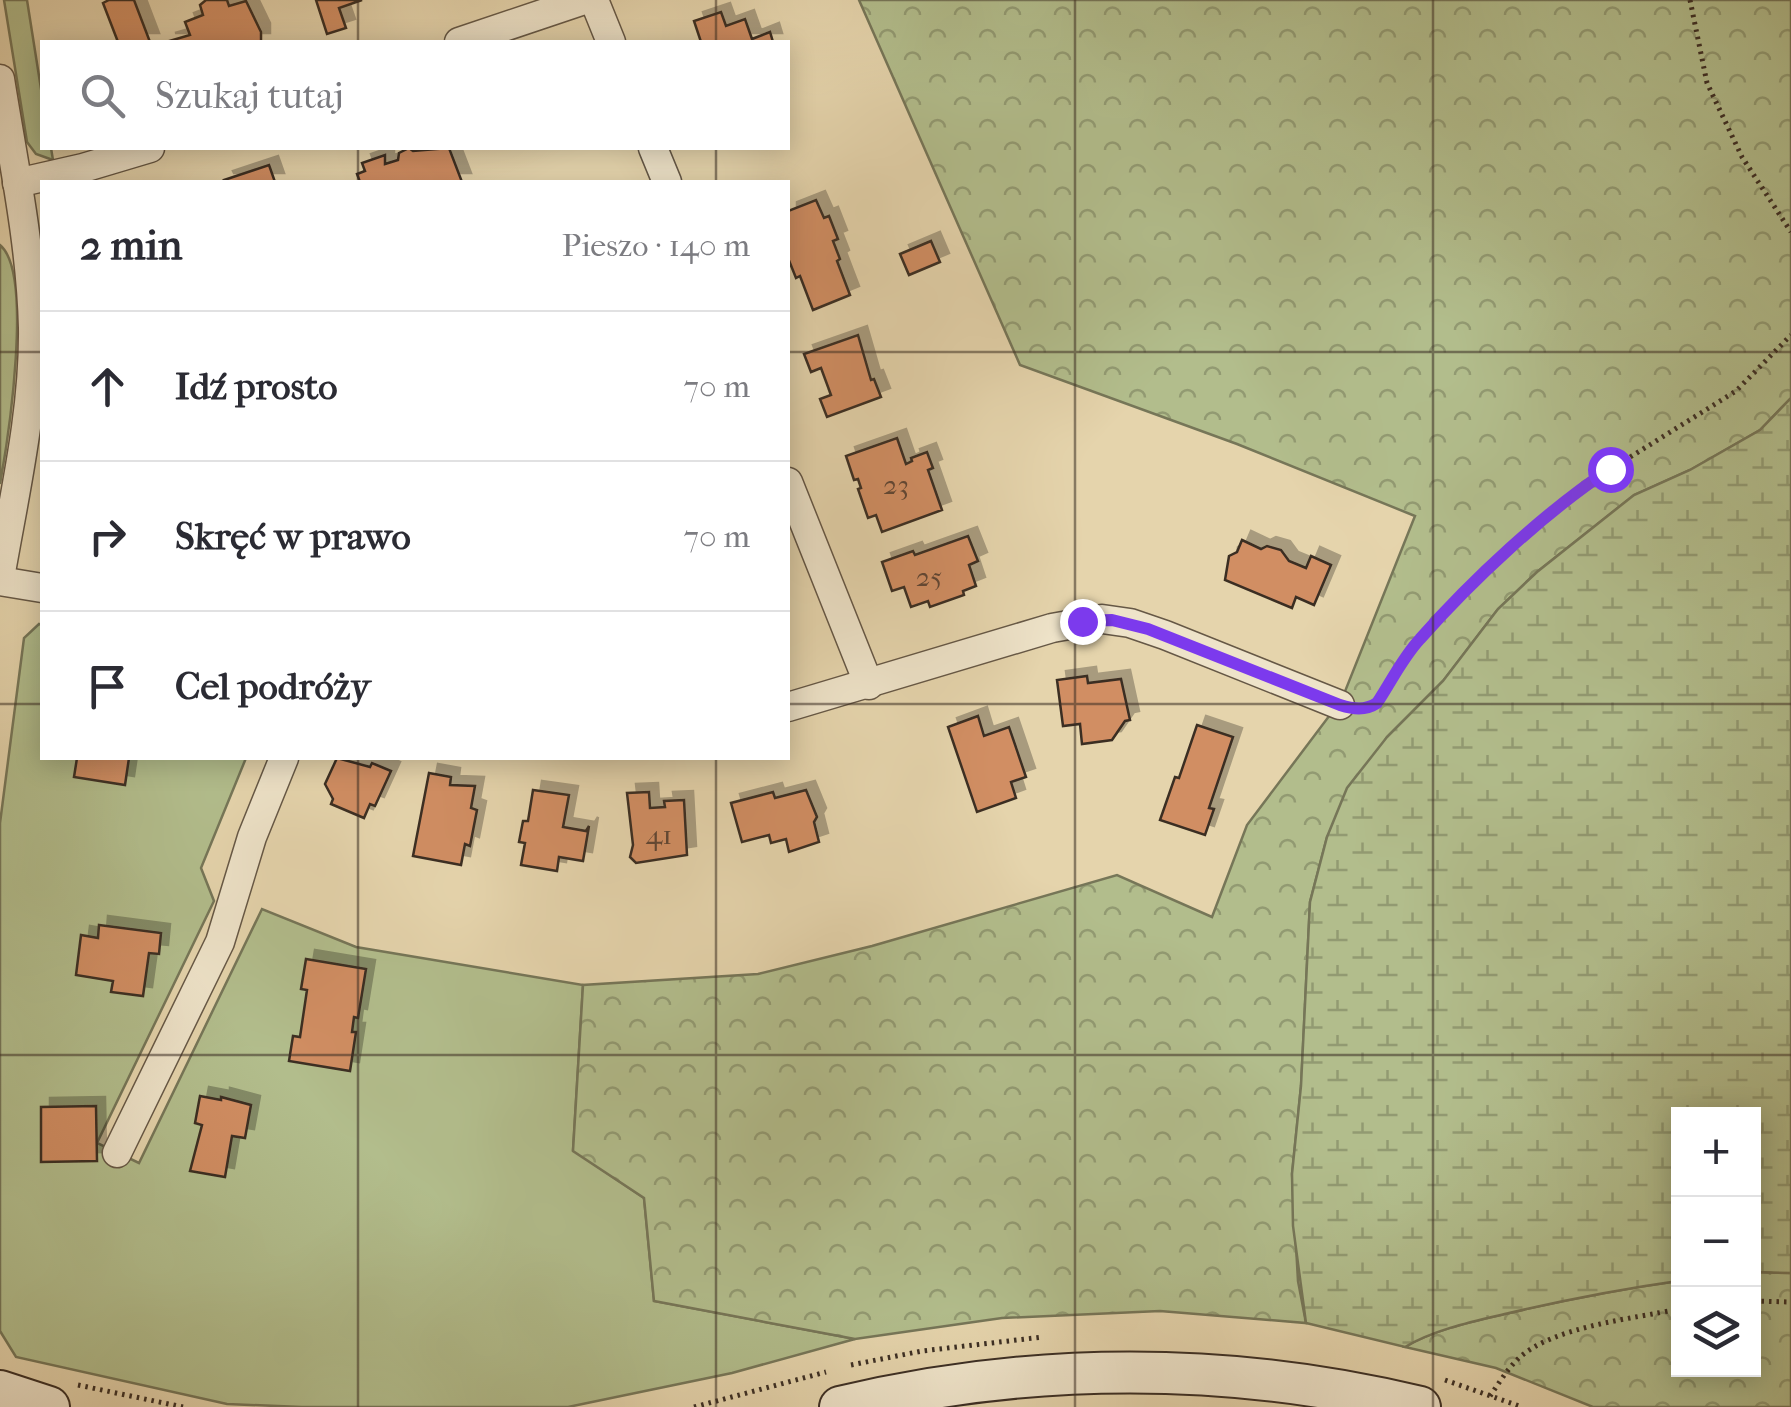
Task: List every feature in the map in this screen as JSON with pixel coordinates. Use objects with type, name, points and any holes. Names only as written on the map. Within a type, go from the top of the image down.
[{"type":"main road","points":[[840,1407],[987,1379],[1122,1373],[1278,1382],[1420,1407]]},
{"type":"main road","points":[[0,1391],[55,1394]]},
{"type":"street","points":[[465,40],[584,0]]},
{"type":"street","points":[[594,0],[610,40]]},
{"type":"street","points":[[0,78],[29,267],[32,357],[29,404],[0,580],[40,588]]},
{"type":"street","points":[[17,183],[143,150]]},
{"type":"street","points":[[654,150],[666,180]]},
{"type":"street","points":[[790,487],[869,685]]},
{"type":"street","points":[[790,706],[1052,628],[1102,619],[1130,623],[1165,635],[1340,705]]},
{"type":"street","points":[[117,1153],[220,942],[252,837],[283,760]]},
{"type":"path","points":[[1690,0],[1706,83],[1742,156],[1791,232]]},
{"type":"path","points":[[1340,705],[1354,709],[1377,703],[1418,640],[1476,580],[1587,484],[1736,391],[1791,335]]},
{"type":"path","points":[[1761,1301],[1791,1302]]},
{"type":"path","points":[[1490,1396],[1517,1359],[1536,1345],[1586,1329],[1671,1311]]},
{"type":"path","points":[[55,1394],[183,1407]]},
{"type":"green space","points":[[4,0],[27,0],[40,82],[40,150],[51,150],[53,160],[36,154],[27,142]]},
{"type":"green space","points":[[859,0],[1791,0],[1791,398],[1760,430],[1690,470],[1634,495],[1537,572],[1498,609],[1443,681],[1387,737],[1327,837],[1310,902],[1301,1086],[1292,1174],[1298,1281],[1306,1323],[1160,1311],[1002,1318],[855,1339],[654,1301],[644,1198],[573,1151],[583,985],[758,974],[872,946],[1117,875],[1212,917],[1247,825],[1342,699],[1415,516],[1237,444],[1020,365]]},
{"type":"green space","points":[[0,245],[10,262],[17,321],[0,484]]},
{"type":"green space","points":[[1791,398],[1791,1273],[1761,1272],[1761,1107],[1671,1107],[1671,1282],[1483,1319],[1442,1330],[1405,1347],[1306,1323],[1293,1226],[1292,1174],[1301,1086],[1310,902],[1327,837],[1347,788],[1387,737],[1443,681],[1498,609],[1537,572],[1634,495],[1690,470],[1760,430]]},
{"type":"green space","points":[[40,624],[40,760],[245,760],[201,868],[214,901],[97,1143],[139,1163],[262,909],[356,947],[583,985],[573,1150],[644,1198],[654,1301],[855,1339],[732,1373],[568,1407],[227,1404],[16,1357],[0,1331],[0,823],[24,638]]},
{"type":"green space","points":[[1761,1272],[1791,1273],[1791,1407],[1593,1407],[1496,1368],[1405,1347],[1442,1330],[1593,1295],[1671,1282],[1671,1377],[1761,1377]]},
{"type":"building","points":[[134,0],[149,40],[117,40],[103,3]]},
{"type":"building","points":[[206,0],[227,0],[229,6],[246,1],[261,40],[173,40],[190,35],[185,22],[203,15],[200,5]]},
{"type":"building","points":[[316,0],[362,0],[339,8],[346,28],[327,34]]},
{"type":"building","points":[[721,12],[726,26],[745,19],[752,39],[770,32],[772,40],[700,40],[694,21]]},
{"type":"building","points":[[450,150],[461,180],[359,180],[357,174],[365,171],[362,163],[385,155],[385,164],[398,160],[399,153]]},
{"type":"building","points":[[269,165],[274,180],[224,180]]},
{"type":"building","points":[[816,200],[824,218],[829,216],[838,239],[833,241],[840,259],[837,261],[850,295],[813,310],[800,276],[796,278],[790,263],[790,210]]},
{"type":"building","points":[[931,241],[940,262],[909,275],[900,254]]},
{"type":"building","points":[[858,335],[871,380],[874,379],[881,397],[827,417],[820,399],[831,395],[821,368],[811,372],[804,354]]},
{"type":"building","points":[[897,438],[906,464],[927,452],[933,468],[928,470],[942,510],[882,532],[876,515],[868,518],[858,479],[854,480],[846,456]]},
{"type":"building","points":[[968,536],[978,561],[969,565],[976,586],[963,591],[964,595],[930,607],[928,601],[911,607],[904,587],[892,591],[882,562]]},
{"type":"building","points":[[1242,540],[1261,549],[1267,546],[1281,550],[1289,561],[1306,568],[1311,556],[1331,565],[1314,605],[1296,597],[1292,608],[1225,580],[1229,556],[1237,552]]},
{"type":"building","points":[[1087,676],[1088,683],[1121,679],[1130,720],[1125,721],[1112,740],[1082,744],[1080,724],[1063,726],[1057,680]]},
{"type":"building","points":[[978,716],[984,736],[1009,727],[1026,777],[1011,782],[1016,798],[977,812],[948,727]]},
{"type":"building","points":[[1197,725],[1233,737],[1209,808],[1214,809],[1205,835],[1160,820]]},
{"type":"building","points":[[77,760],[129,760],[125,785],[74,777]]},
{"type":"building","points":[[336,760],[370,767],[372,763],[391,771],[375,806],[370,804],[364,818],[331,804],[333,799],[325,784]]},
{"type":"building","points":[[429,773],[451,777],[450,785],[475,786],[471,808],[477,810],[470,846],[465,844],[461,865],[413,856]]},
{"type":"building","points":[[533,790],[569,795],[563,827],[586,831],[589,826],[583,861],[559,857],[557,871],[521,865],[525,843],[519,842],[523,821],[528,821]]},
{"type":"building","points":[[806,790],[817,817],[814,822],[819,842],[789,852],[786,839],[771,843],[769,835],[742,842],[731,803],[773,792],[775,798]]},
{"type":"building","points":[[649,792],[650,808],[665,807],[664,801],[684,800],[687,855],[636,863],[630,857],[633,845],[627,793]]},
{"type":"building","points":[[99,925],[161,933],[159,954],[149,953],[143,996],[111,992],[113,981],[76,975],[81,935],[98,938]]},
{"type":"building","points":[[306,959],[366,969],[358,1018],[354,1017],[352,1032],[356,1032],[350,1071],[289,1061],[293,1036],[300,1037],[307,990],[301,989]]},
{"type":"building","points":[[200,1096],[251,1105],[245,1138],[232,1136],[225,1177],[190,1171],[202,1125],[195,1123]]},
{"type":"building","points":[[96,1106],[97,1161],[41,1162],[41,1107]]},
{"type":"route","points":[[1082,621],[1130,623],[1340,705],[1354,709],[1371,707],[1418,640],[1476,580],[1550,514],[1610,469]]}]
